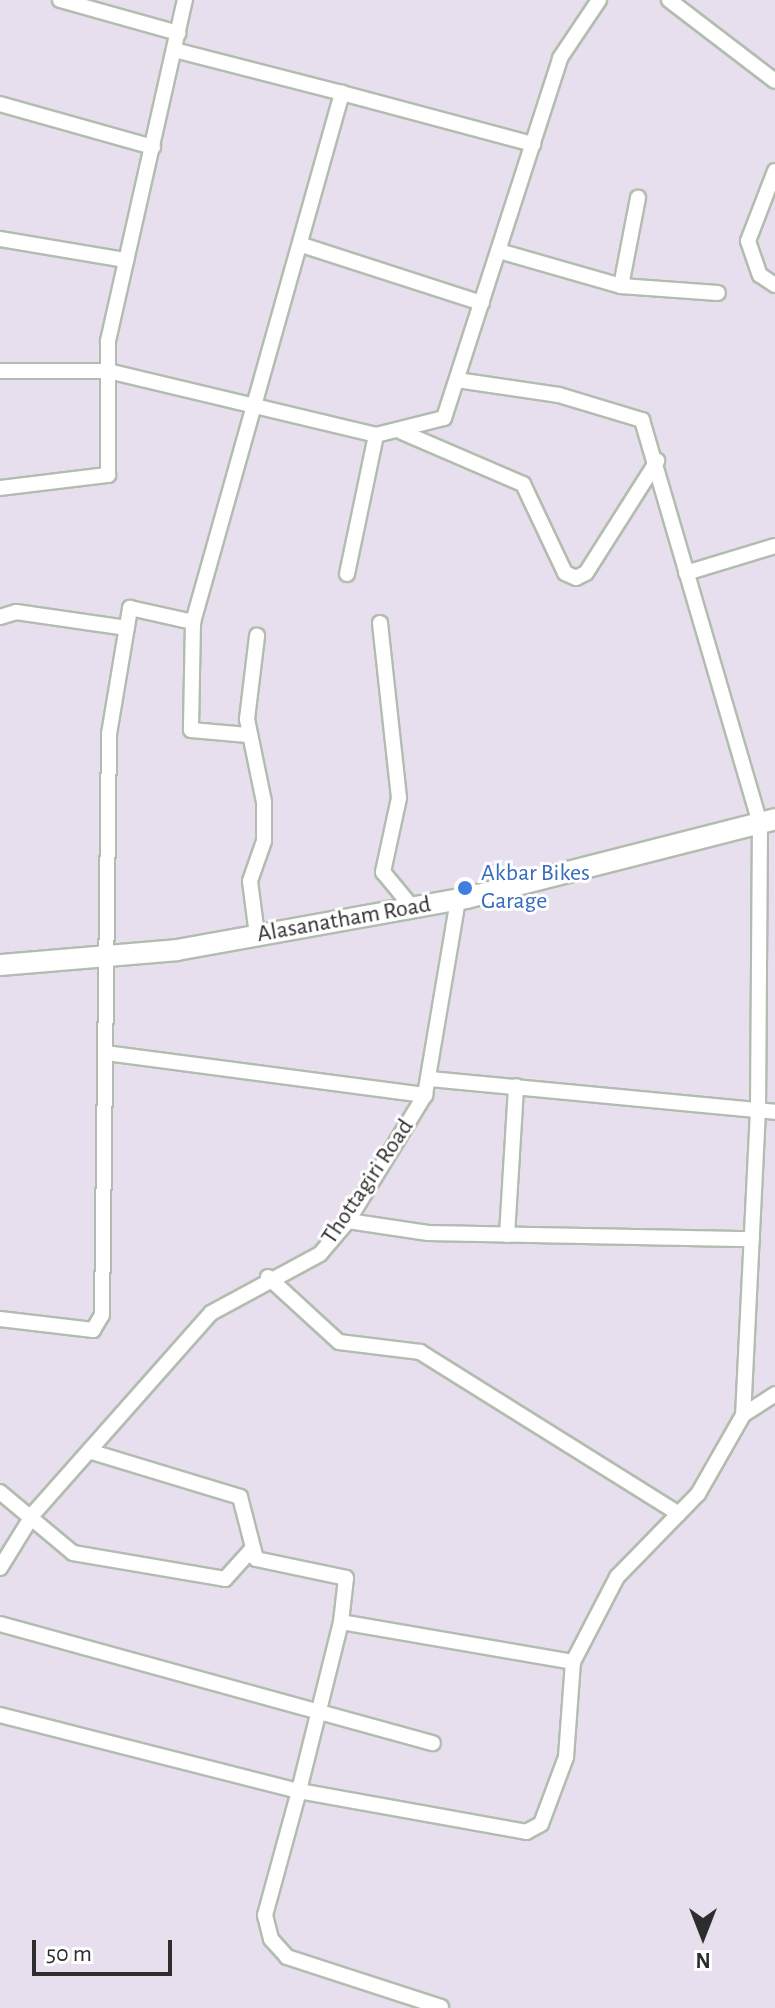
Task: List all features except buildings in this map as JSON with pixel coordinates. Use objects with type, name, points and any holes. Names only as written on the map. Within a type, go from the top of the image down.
[{"type":"main road","name":"Alasanatham Road","points":[[0,965],[102,958],[257,935],[458,899],[768,821]]},
{"type":"street","points":[[60,0],[178,33]]},
{"type":"street","points":[[0,488],[108,475],[108,371],[126,260],[185,0]]},
{"type":"street","points":[[0,371],[108,371],[376,435],[444,418],[560,58],[599,0]]},
{"type":"street","points":[[669,0],[775,81]]},
{"type":"street","points":[[174,50],[533,144]]},
{"type":"street","points":[[248,735],[191,730],[193,622],[260,406],[342,93]]},
{"type":"street","points":[[0,104],[153,147]]},
{"type":"street","points":[[775,171],[748,241],[760,275],[775,285]]},
{"type":"street","points":[[621,286],[638,198]]},
{"type":"street","points":[[0,239],[126,260]]},
{"type":"street","points":[[302,245],[482,303]]},
{"type":"street","points":[[499,251],[621,286],[718,293]]},
{"type":"street","points":[[457,380],[635,412],[657,461],[686,573],[768,821],[743,1415]]},
{"type":"street","points":[[400,431],[523,484],[565,573],[576,578],[586,573],[657,461]]},
{"type":"street","points":[[347,574],[376,435]]},
{"type":"street","points":[[686,573],[775,546]]},
{"type":"street","points":[[0,1319],[93,1330],[102,1315],[106,1053],[102,958],[109,734],[130,608],[193,622]]},
{"type":"street","points":[[0,617],[16,612],[127,628]]},
{"type":"street","points":[[380,623],[399,798],[383,872],[412,907]]},
{"type":"street","points":[[257,636],[248,735],[264,802],[264,841],[250,881],[257,935]]},
{"type":"street","name":"Thottagiri Road","points":[[0,1568],[34,1513],[92,1452],[211,1313],[268,1277],[320,1254],[348,1221],[425,1095],[458,899]]},
{"type":"street","points":[[106,1053],[425,1095]]},
{"type":"street","points":[[429,1079],[775,1112]]},
{"type":"street","points":[[507,1235],[516,1086]]},
{"type":"street","points":[[348,1221],[507,1235],[752,1239]]},
{"type":"street","points":[[268,1277],[339,1342],[420,1352],[679,1514]]},
{"type":"street","points":[[0,1715],[299,1791],[534,1828],[566,1757],[573,1662],[617,1577],[679,1514],[743,1415],[775,1394]]},
{"type":"street","points":[[92,1452],[240,1497],[250,1551],[262,1562],[344,1575],[341,1622],[265,1915],[271,1939],[287,1957],[441,2007]]},
{"type":"street","points":[[0,1492],[34,1513],[73,1553],[153,1571],[225,1579],[250,1551]]},
{"type":"street","points":[[341,1622],[573,1662]]},
{"type":"street","points":[[0,1624],[433,1743]]},
{"type":"place","name":"Akbar Bikes Garage","points":[[465,888]]}]
